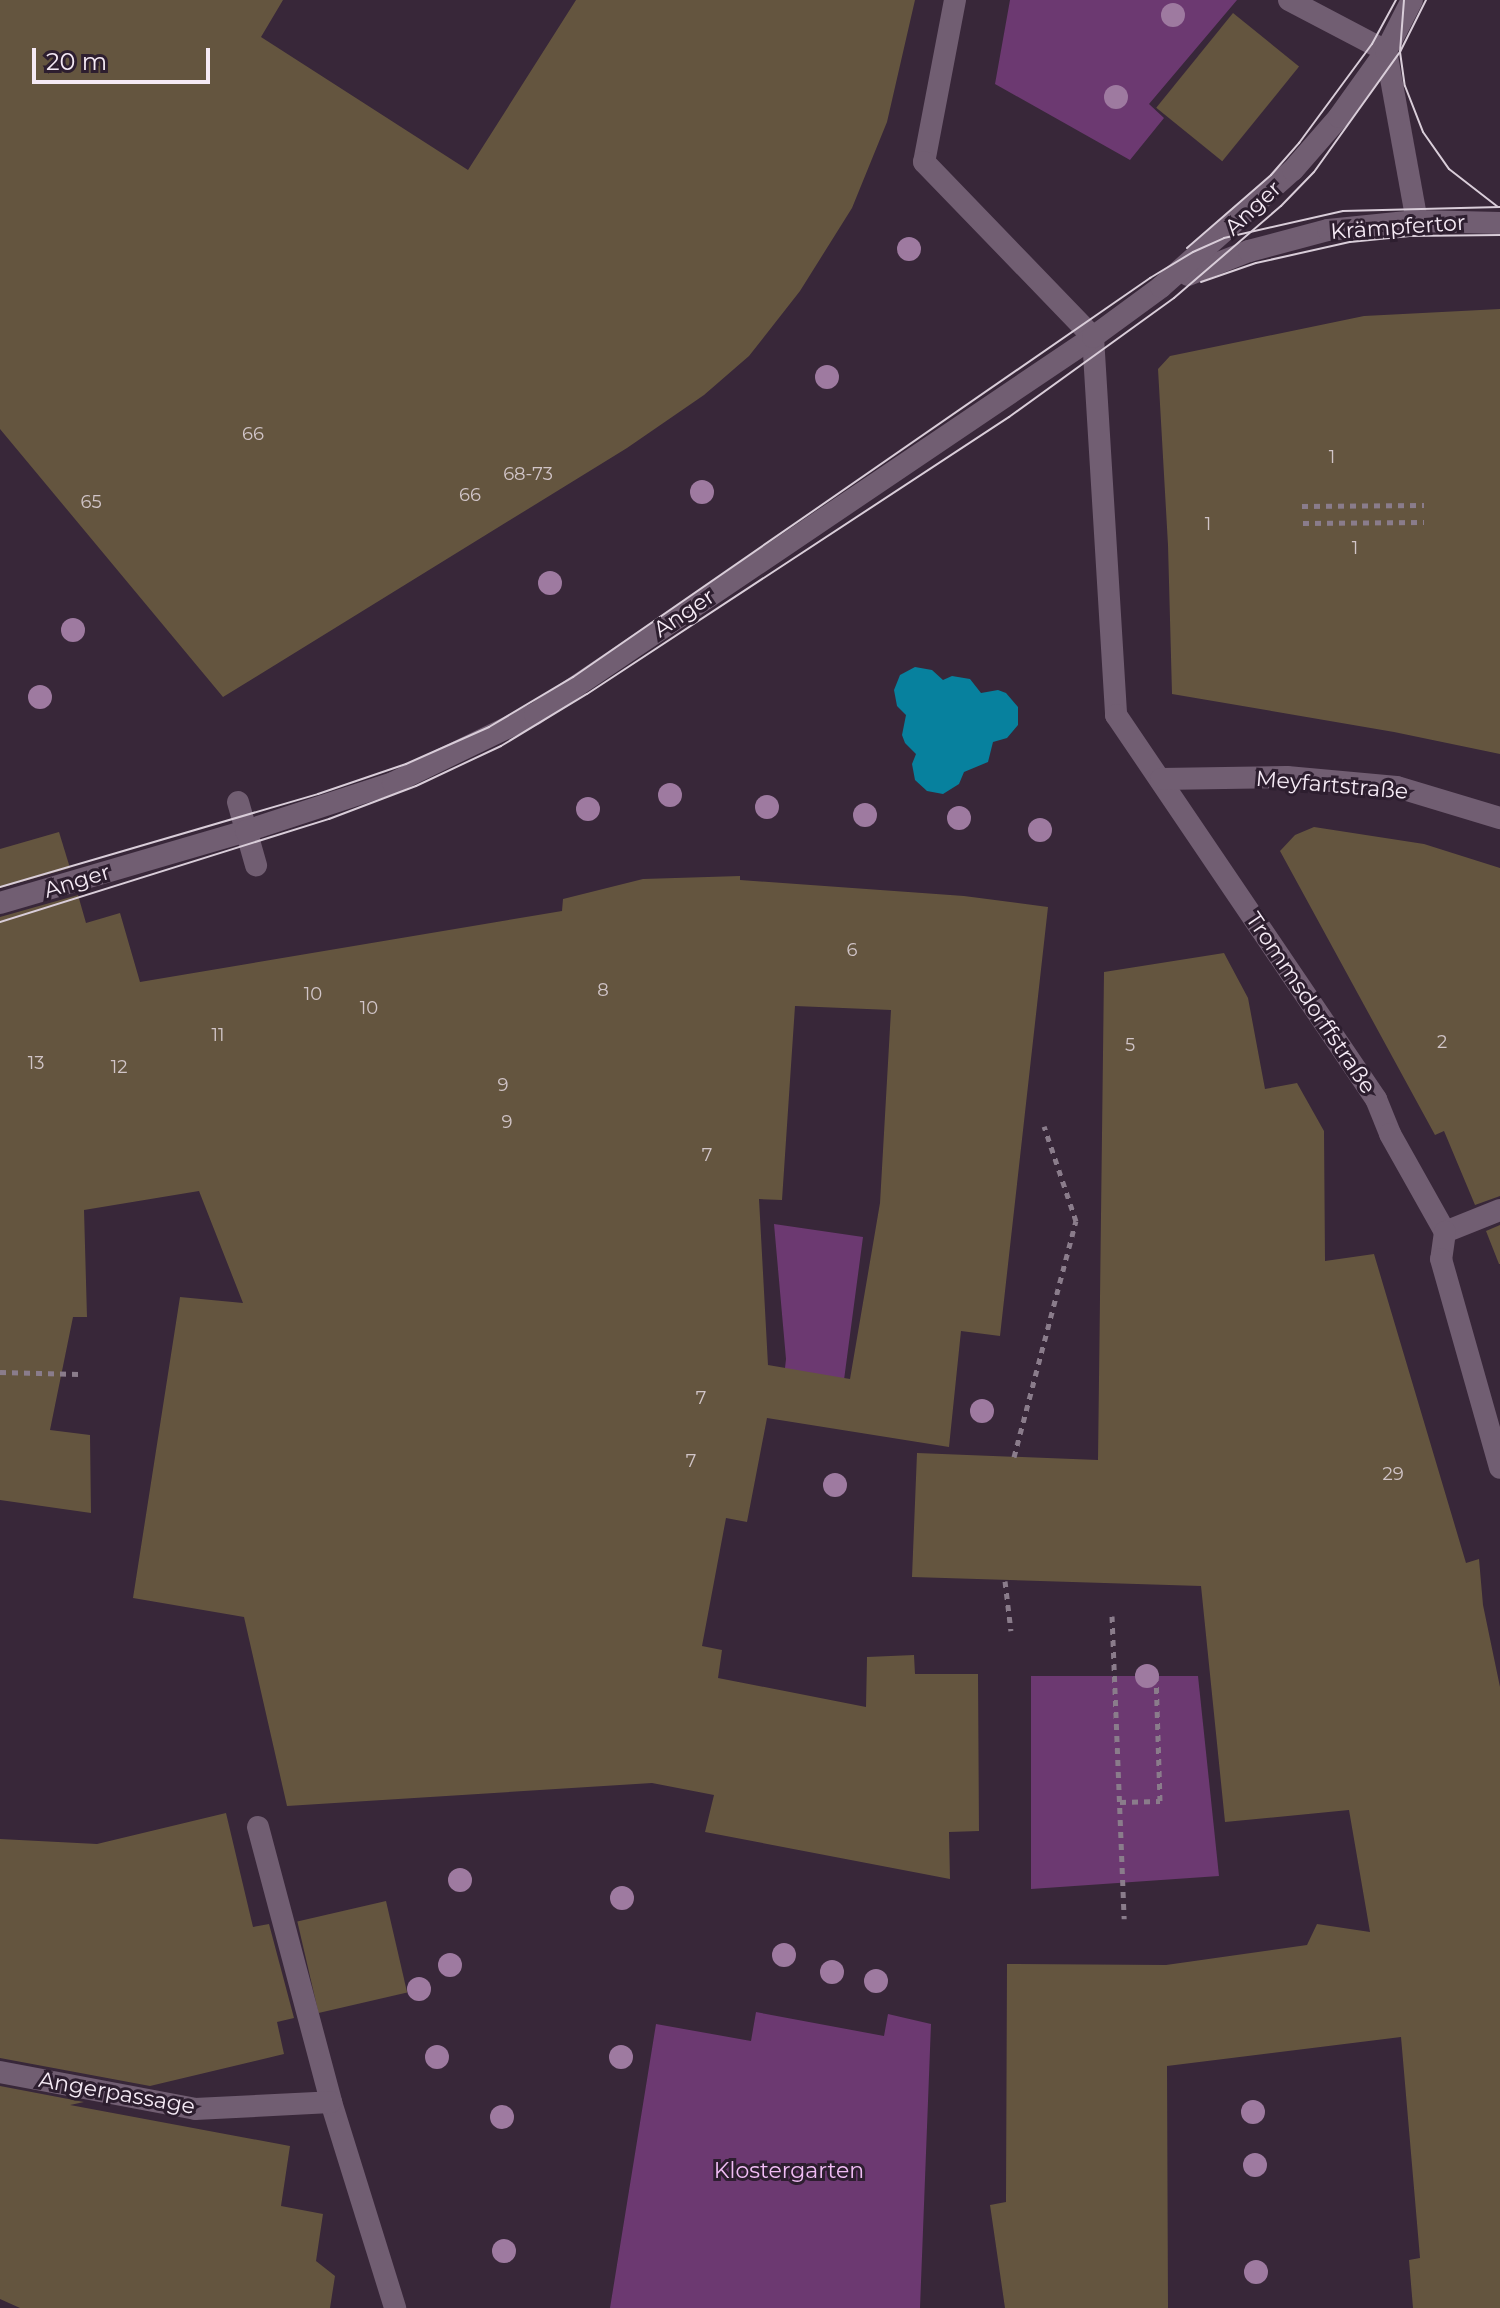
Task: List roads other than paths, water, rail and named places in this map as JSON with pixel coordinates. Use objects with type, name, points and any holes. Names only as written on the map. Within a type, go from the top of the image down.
[{"type":"street","points":[[955,0],[924,162],[1093,337],[1116,715],[1161,779]]},
{"type":"street","points":[[1289,0],[1386,51],[1417,221]]},
{"type":"street","name":"Anger","points":[[0,903],[246,831],[393,783],[535,714],[1093,337],[1161,287],[1293,170],[1339,117],[1386,51],[1412,0]]},
{"type":"street","name":"Krämpfertor","points":[[1161,287],[1238,255],[1328,230],[1417,221],[1500,223]]},
{"type":"street","name":"Meyfartstraße","points":[[1161,779],[1287,777],[1397,787],[1500,818]]},
{"type":"street","name":"Trommsdorffstraße","points":[[1161,779],[1376,1099],[1390,1134],[1445,1232]]},
{"type":"street","points":[[238,802],[256,865]]},
{"type":"street","points":[[1500,1210],[1445,1232],[1441,1259],[1500,1468]]},
{"type":"street","points":[[258,1827],[331,2102],[395,2308]]},
{"type":"street","name":"Angerpassage","points":[[0,2072],[195,2109],[331,2102]]},
{"type":"water","points":[[915,667],[932,670],[943,680],[952,676],[970,679],[981,693],[998,690],[1006,693],[1018,707],[1018,725],[1007,738],[993,742],[988,762],[964,772],[959,784],[943,794],[927,791],[915,780],[912,764],[916,754],[902,735],[906,715],[897,706],[894,690],[900,675]]},
{"type":"tram line","points":[[1187,248],[1271,175],[1299,143],[1372,44],[1396,0]]},
{"type":"tram line","points":[[1404,0],[1400,52],[1405,86],[1423,132],[1449,169],[1498,207]]},
{"type":"tram line","points":[[0,922],[329,819],[416,786],[501,746],[587,694],[1009,417],[1174,298],[1281,206],[1314,172],[1400,52],[1426,0]]},
{"type":"tram line","points":[[0,887],[318,794],[406,764],[489,727],[573,677],[1150,278],[1193,252],[1224,238],[1343,211],[1500,207]]},
{"type":"tram line","points":[[1201,282],[1256,263],[1350,242],[1410,236],[1500,235]]},
{"type":"park label","name":"Klostergarten","points":[[789,2171]]}]
